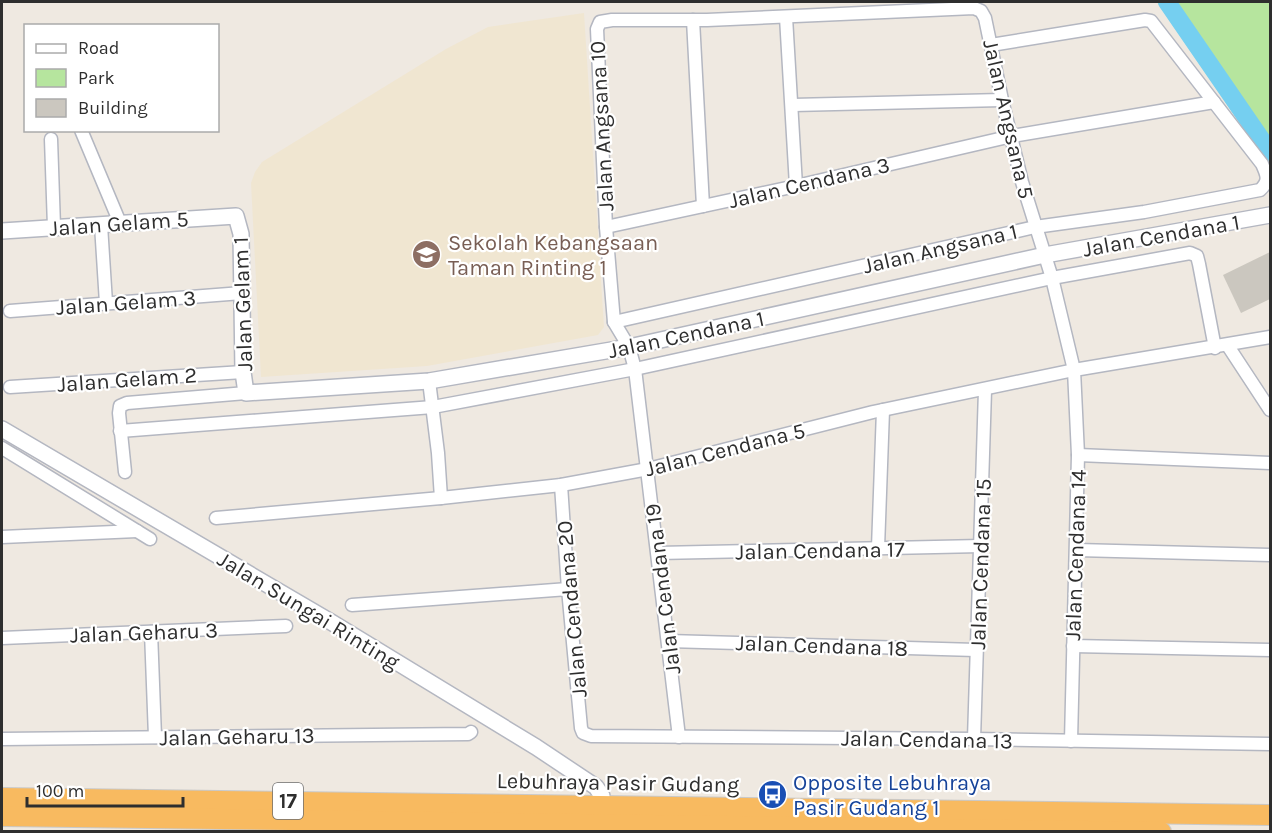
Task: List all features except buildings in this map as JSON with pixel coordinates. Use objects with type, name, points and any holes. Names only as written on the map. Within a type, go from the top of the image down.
[{"type":"highway","name":"Lebuhraya Pasir Gudang","points":[[2,798],[1270,814]]},
{"type":"highway","name":"Lebuhraya Pasir Gudang","points":[[2,816],[1161,831]]},
{"type":"street","name":"Jalan Angsana 5","points":[[786,17],[974,9],[981,11],[985,18],[1002,100],[1035,227],[1052,278]]},
{"type":"street","points":[[703,206],[693,20],[786,17],[796,186]]},
{"type":"street","name":"Jalan Angsana 10","points":[[635,369],[630,347],[614,322],[606,226],[597,29],[600,22],[612,20],[693,20]]},
{"type":"street","points":[[991,45],[1148,20],[1153,22],[1214,102]]},
{"type":"street","points":[[793,105],[1002,100]]},
{"type":"street","name":"Jalan Cendana 3","points":[[606,226],[796,186],[1012,136],[1214,102]]},
{"type":"street","name":"Jalan Angsana 1","points":[[614,322],[1035,227],[1156,209],[1260,190],[1266,184],[1268,176],[1262,164],[1214,102]]},
{"type":"street","points":[[82,132],[120,223]]},
{"type":"street","points":[[51,139],[54,227]]},
{"type":"street","name":"Jalan Cendana 1","points":[[125,472],[119,413],[120,406],[127,403],[429,381],[630,347],[1045,255],[1270,215]]},
{"type":"street","name":"Jalan Gelam 5","points":[[2,231],[236,216]]},
{"type":"street","name":"Jalan Gelam 1","points":[[236,216],[241,234],[243,372],[246,393]]},
{"type":"street","points":[[101,225],[106,303]]},
{"type":"street","name":"Jalan Cendana 1","points":[[120,431],[433,407],[635,369],[1052,278],[1190,253],[1197,256],[1215,348]]},
{"type":"street","name":"Jalan Cendana 14","points":[[1052,278],[1074,370],[1078,455],[1071,741]]},
{"type":"street","name":"Jalan Gelam 3","points":[[10,311],[242,293]]},
{"type":"street","name":"Jalan Cendana 5","points":[[216,518],[561,485],[648,469],[883,410],[1074,370],[1228,346],[1270,337]]},
{"type":"street","points":[[1228,346],[1270,410]]},
{"type":"street","name":"Jalan Cendana 19","points":[[635,369],[679,737]]},
{"type":"street","name":"Jalan Gelam 2","points":[[10,387],[243,372]]},
{"type":"street","points":[[429,381],[441,498]]},
{"type":"street","name":"Jalan Cendana 15","points":[[974,739],[985,390]]},
{"type":"street","points":[[878,548],[883,410]]},
{"type":"street","name":"Jalan Sungai Rinting","points":[[2,429],[331,622],[536,747],[596,787],[602,796],[601,805]]},
{"type":"street","points":[[2,448],[150,539]]},
{"type":"street","points":[[1078,455],[1270,463]]},
{"type":"street","name":"Jalan Cendana 20","points":[[561,485],[568,589],[583,733]]},
{"type":"street","points":[[2,537],[137,531]]},
{"type":"street","name":"Jalan Cendana 17","points":[[658,553],[981,546]]},
{"type":"street","points":[[1077,550],[1270,555]]},
{"type":"street","points":[[352,605],[568,589]]},
{"type":"street","name":"Jalan Geharu 3","points":[[2,638],[286,626]]},
{"type":"street","points":[[151,632],[155,737]]},
{"type":"street","name":"Jalan Cendana 18","points":[[668,641],[976,650]]},
{"type":"street","points":[[1073,646],[1270,650]]},
{"type":"street","name":"Jalan Geharu 13","points":[[2,739],[468,734],[471,732]]},
{"type":"street","name":"Jalan Cendana 13","points":[[583,733],[591,736],[1270,744]]},
{"type":"shaded area","name":"Sekolah Kebangsaan Taman Rinting 1","points":[[584,13],[604,327],[598,335],[427,366],[261,377],[251,183],[262,162],[446,49],[488,27]]},
{"type":"green space","points":[[1157,2],[1270,2],[1270,167]]},
{"type":"waterway","points":[[1167,2],[1270,152]]},
{"type":"place","name":"Sekolah Kebangsaan Taman Rinting 1","points":[[427,255]]},
{"type":"place","name":"Opposite Lebuhraya Pasir Gudang 1","points":[[772,795]]}]
